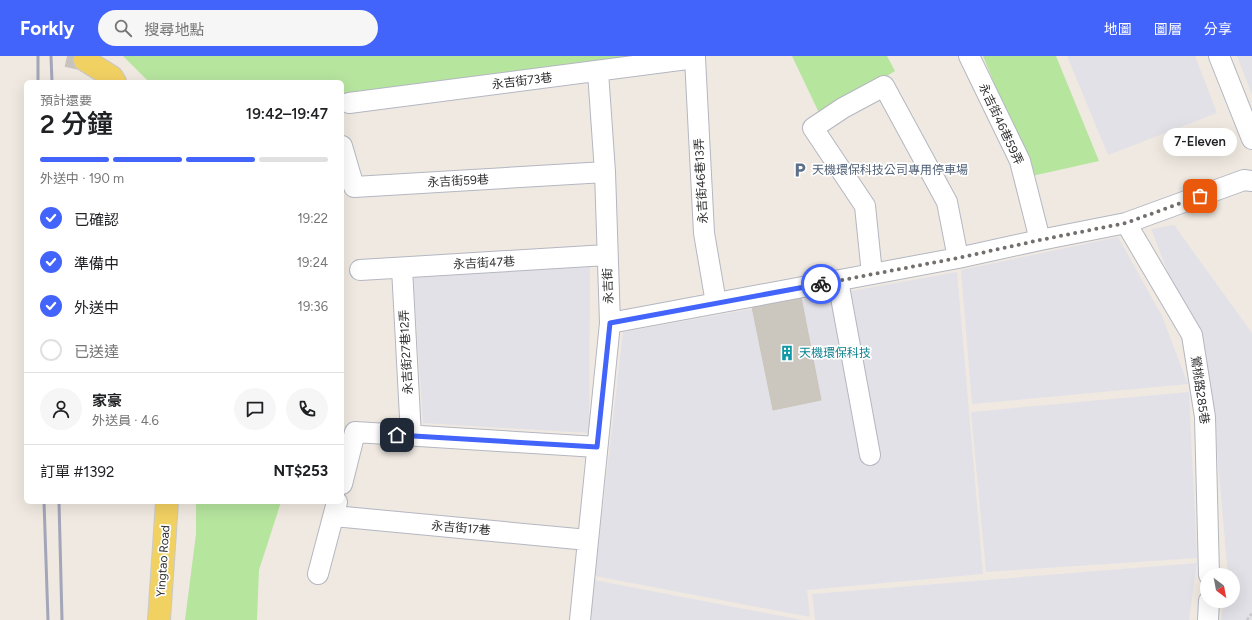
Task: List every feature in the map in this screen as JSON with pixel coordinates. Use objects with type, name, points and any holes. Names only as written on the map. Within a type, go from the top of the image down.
[{"type":"main road","points":[[85,60],[112,77],[114,80]]},
{"type":"main road","name":"Yingtao Road","points":[[159,620],[167,504]]},
{"type":"street","name":"永吉街46巷59弄","points":[[969,56],[1020,161],[1040,240]]},
{"type":"street","points":[[1220,56],[1252,139]]},
{"type":"street","name":"永吉街73巷","points":[[349,103],[598,72],[696,58]]},
{"type":"street","name":"永吉街46巷13弄","points":[[696,58],[704,233],[716,303]]},
{"type":"street","name":"永吉街","points":[[580,620],[610,323],[604,172],[598,72]]},
{"type":"street","points":[[872,274],[865,206],[813,128],[844,108],[884,86],[947,202],[958,258]]},
{"type":"street","name":"永吉街59巷","points":[[344,153],[354,187],[604,172]]},
{"type":"street","points":[[610,323],[958,258],[1126,223],[1244,180],[1252,181]]},
{"type":"street","name":"鶯桃路285巷","points":[[1126,223],[1192,335],[1205,417],[1209,568]]},
{"type":"street","name":"永吉街47巷","points":[[360,270],[607,255]]},
{"type":"street","name":"永吉街27巷12弄","points":[[402,268],[411,436]]},
{"type":"street","points":[[838,281],[870,455]]},
{"type":"street","points":[[344,476],[355,432],[597,447]]},
{"type":"street","points":[[318,574],[336,509]]},
{"type":"street","name":"永吉街17巷","points":[[336,509],[588,540]]},
{"type":"street","points":[[1208,620],[1209,608]]},
{"type":"path","points":[[1247,620],[1252,613]]},
{"type":"shaded area","points":[[1067,56],[1195,56],[1217,113],[1108,155]]},
{"type":"shaded area","points":[[1237,56],[1252,56],[1252,95]]},
{"type":"shaded area","points":[[1174,225],[1252,333],[1252,620],[1221,620],[1223,608],[1240,608],[1240,568],[1227,568],[1211,382],[1151,229]]},
{"type":"shaded area","points":[[1118,237],[1162,316],[1188,384],[972,404],[961,270]]},
{"type":"shaded area","points":[[590,267],[589,433],[423,423],[413,276]]},
{"type":"shaded area","points":[[957,272],[983,574],[807,590],[810,617],[595,576],[623,332]]},
{"type":"shaded area","points":[[1189,392],[1197,558],[986,572],[971,412]]},
{"type":"shaded area","points":[[1197,563],[1189,620],[815,620],[812,594]]},
{"type":"shaded area","points":[[594,580],[802,620],[590,620]]},
{"type":"green space","points":[[123,56],[668,56],[344,96],[344,80],[147,80]]},
{"type":"green space","points":[[792,56],[887,56],[895,71],[821,117]]},
{"type":"green space","points":[[983,56],[1056,56],[1099,161],[1032,176]]},
{"type":"green space","points":[[196,504],[280,504],[259,570],[257,620],[185,620],[196,534]]},
{"type":"building","name":"天機環保科技","points":[[801,297],[821,400],[773,410],[752,307]]},
{"type":"tunnel","points":[[67,56],[85,60]]},
{"type":"railway","points":[[38,56],[38,80]]},
{"type":"railway","points":[[51,56],[52,80]]},
{"type":"railway","points":[[44,504],[48,620]]},
{"type":"railway","points":[[59,504],[62,620]]},
{"type":"way so far","points":[[821,284],[958,258],[1126,223],[1200,196]]},
{"type":"place","name":"天機環保科技公司專用停車場","points":[[800,170]]},
{"type":"place","name":"7-Eleven","points":[[1200,196]]},
{"type":"place","name":"天機環保科技","points":[[787,353]]},
{"type":"route","points":[[397,435],[597,447],[610,323],[821,284]]}]
